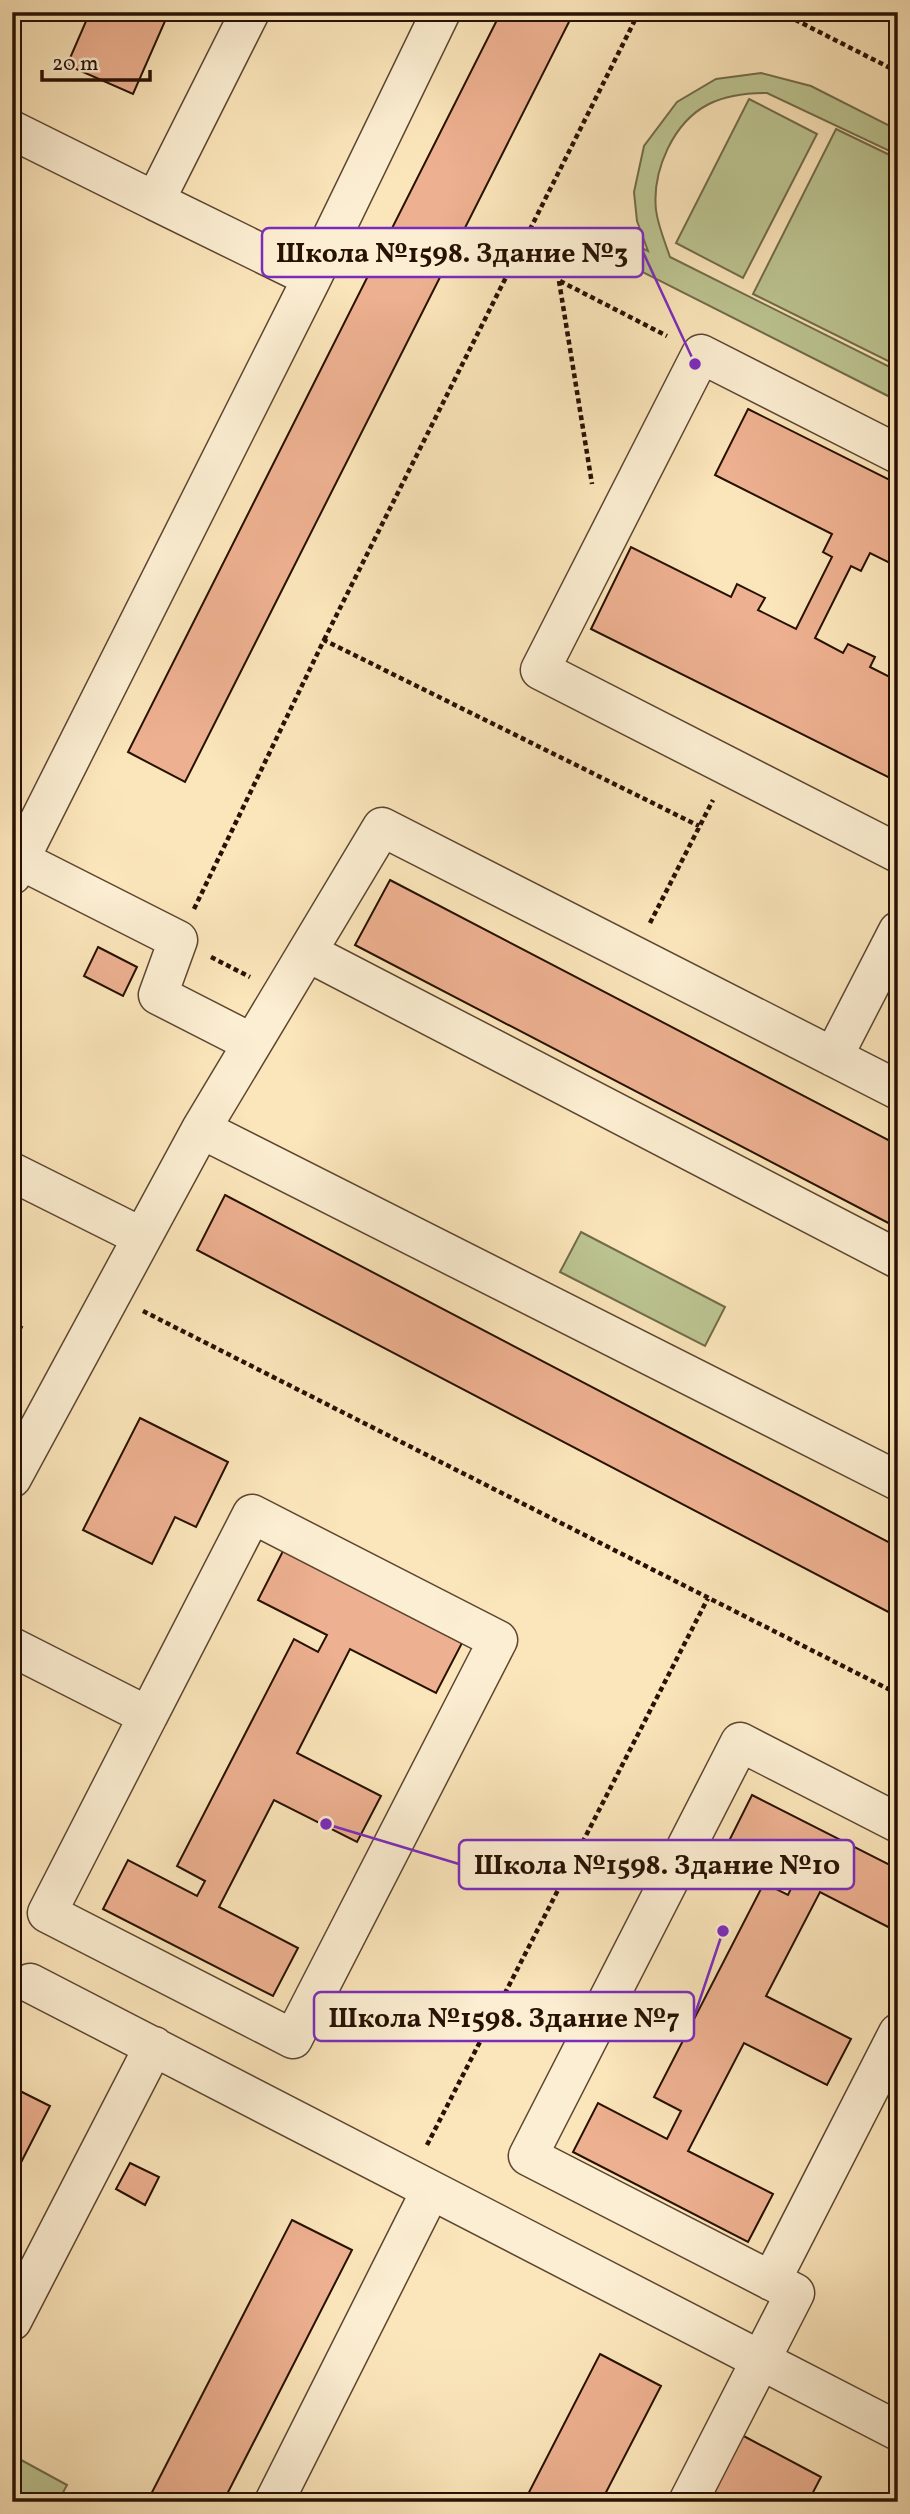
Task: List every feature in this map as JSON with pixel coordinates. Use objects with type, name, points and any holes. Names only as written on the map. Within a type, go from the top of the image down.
[{"type":"lane","points":[[155,201],[250,12]]},
{"type":"lane","points":[[252,1043],[158,995],[178,940],[16,867],[312,278],[441,12]]},
{"type":"lane","points":[[12,130],[312,278]]},
{"type":"lane","points":[[898,454],[701,354],[540,670],[898,853]]},
{"type":"lane","points":[[12,1478],[201,1129],[382,827],[409,824],[633,954],[898,1090]]},
{"type":"lane","points":[[833,1057],[898,931]]},
{"type":"lane","points":[[307,952],[898,1259]]},
{"type":"lane","points":[[201,1129],[898,1481]]},
{"type":"lane","points":[[12,1172],[142,1237]]},
{"type":"lane","points":[[252,1514],[498,1640],[293,2039],[47,1913],[148,1716],[252,1514]]},
{"type":"lane","points":[[12,1647],[148,1716]]},
{"type":"lane","points":[[688,2502],[795,2293],[528,2156],[740,1742],[898,1823]]},
{"type":"lane","points":[[30,1983],[898,2431]]},
{"type":"lane","points":[[771,2281],[898,2033]]},
{"type":"lane","points":[[12,2321],[153,2046]]},
{"type":"lane","points":[[274,2502],[420,2184]]},
{"type":"path","points":[[282,994],[178,940],[324,640],[639,12]]},
{"type":"path","points":[[780,12],[898,72]]},
{"type":"path","points":[[602,548],[559,281],[701,354]]},
{"type":"path","points":[[324,640],[699,826]]},
{"type":"path","points":[[633,954],[729,767]]},
{"type":"path","points":[[111,1295],[898,1694]]},
{"type":"path","points":[[420,2184],[708,1598]]},
{"type":"green space","points":[[761,73],[811,86],[898,130],[898,155],[767,93],[737,95],[709,104],[696,112],[675,135],[662,164],[656,210],[670,257],[898,371],[898,401],[599,250],[608,232],[648,251],[637,221],[634,192],[644,146],[677,102],[716,79]]},
{"type":"green space","points":[[749,99],[817,134],[743,278],[676,243]]},
{"type":"green space","points":[[836,129],[898,159],[898,366],[753,294]]},
{"type":"green space","points":[[581,1232],[725,1307],[705,1346],[560,1272]]},
{"type":"green space","points":[[12,2455],[67,2485],[58,2502],[12,2502]]},
{"type":"building","points":[[90,12],[169,12],[133,94],[67,65]]},
{"type":"building","points":[[501,12],[574,12],[185,782],[128,752]]},
{"type":"building","points":[[748,409],[898,484],[898,567],[870,553],[861,571],[851,566],[815,638],[843,653],[848,644],[875,657],[870,667],[898,681],[898,782],[591,629],[631,547],[731,597],[737,584],[765,598],[758,610],[796,629],[832,557],[823,552],[832,534],[715,475]]},
{"type":"building","points":[[390,880],[898,1145],[898,1228],[355,945]]},
{"type":"building","points":[[98,947],[137,967],[123,996],[84,976]]},
{"type":"building","points":[[225,1195],[898,1547],[898,1617],[197,1250]]},
{"type":"building","points":[[12,1322],[22,1327],[12,1347]]},
{"type":"building","points":[[140,1418],[228,1462],[196,1527],[175,1517],[152,1564],[83,1530]]},
{"type":"building","points":[[283,1551],[462,1643],[436,1693],[350,1649],[297,1753],[381,1796],[357,1842],[274,1800],[219,1907],[298,1948],[273,1996],[103,1909],[128,1860],[197,1896],[205,1881],[177,1866],[294,1639],[318,1652],[327,1635],[258,1600]]},
{"type":"building","points":[[752,1795],[898,1869],[898,1932],[820,1892],[766,1996],[851,2039],[827,2085],[744,2043],[688,2151],[773,2194],[748,2242],[573,2152],[598,2103],[667,2139],[681,2111],[654,2097],[764,1883],[788,1895],[796,1878],[728,1843]]},
{"type":"building","points":[[12,2087],[50,2106],[12,2180]]},
{"type":"building","points":[[130,2163],[159,2177],[145,2205],[116,2189]]},
{"type":"building","points":[[292,2220],[352,2250],[223,2502],[147,2502]]},
{"type":"building","points":[[600,2354],[661,2386],[601,2502],[524,2502]]},
{"type":"building","points":[[738,2433],[821,2477],[808,2502],[716,2502],[705,2496]]},
{"type":"place","name":"Школа №1598. Здание №3","points":[[695,364]]},
{"type":"place","name":"Школа №1598. Здание №10","points":[[326,1824]]},
{"type":"place","name":"Школа №1598. Здание №7","points":[[723,1931]]}]
